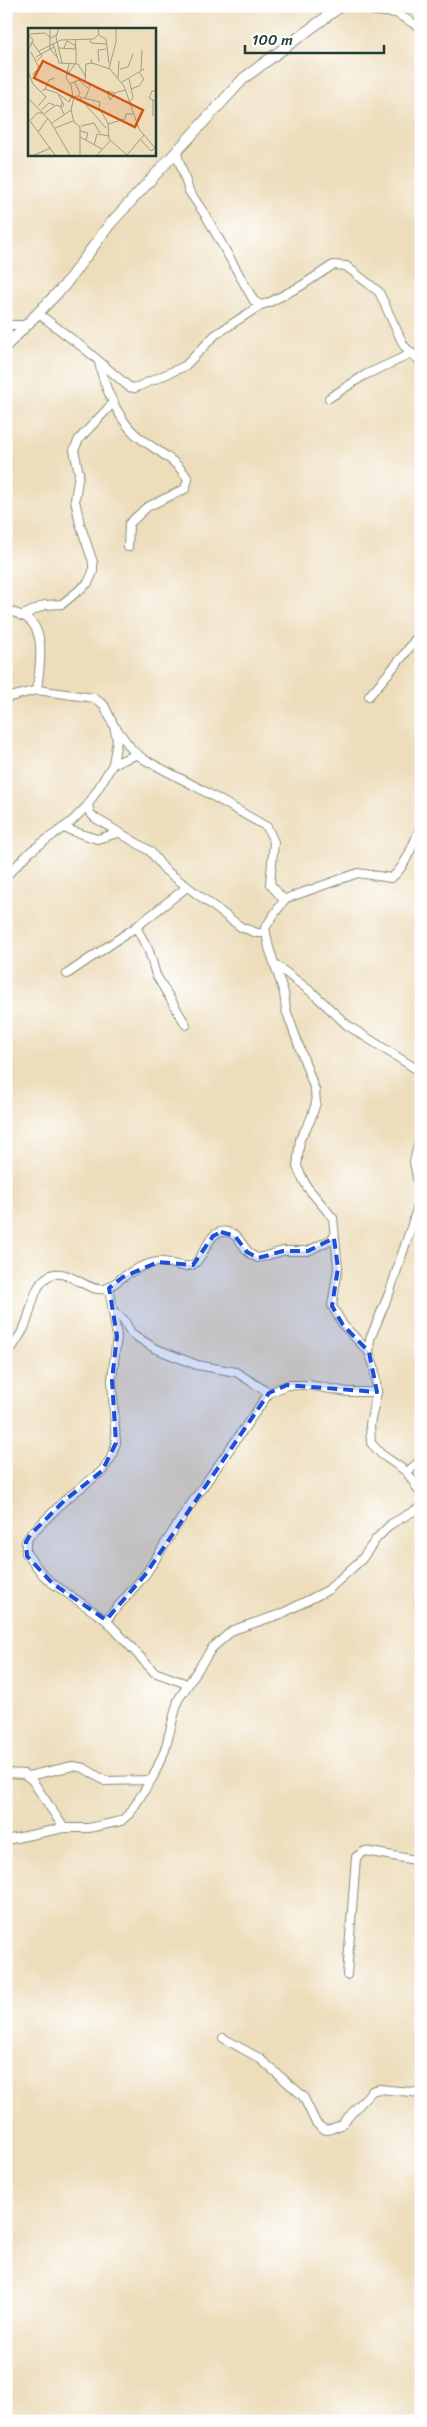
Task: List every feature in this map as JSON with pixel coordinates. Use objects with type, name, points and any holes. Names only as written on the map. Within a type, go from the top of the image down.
[{"type":"street","points":[[6,346],[29,325],[64,286],[110,224],[244,78],[341,6]]},
{"type":"street","points":[[368,6],[375,11],[396,13],[421,28]]},
{"type":"street","points":[[176,151],[189,191],[206,216],[254,301],[261,305]]},
{"type":"street","points":[[39,314],[129,387],[142,386],[185,366],[216,335],[261,305],[294,290],[333,265],[346,266],[379,292],[404,346],[410,354],[421,362]]},
{"type":"street","points":[[6,325],[29,325]]},
{"type":"street","points":[[330,398],[365,375],[410,354]]},
{"type":"street","points":[[99,362],[102,381],[135,433],[174,462],[188,479],[185,489],[148,507],[129,524],[128,547]]},
{"type":"street","points":[[21,616],[46,606],[62,604],[88,583],[93,572],[75,500],[79,473],[74,450],[79,439],[114,402]]},
{"type":"street","points":[[8,613],[26,617],[34,627],[39,640],[37,690]]},
{"type":"street","points":[[369,696],[404,655],[421,631]]},
{"type":"street","points":[[6,698],[37,690],[94,698],[104,705],[114,726],[117,740],[113,764],[88,805],[63,828],[31,851],[6,876]]},
{"type":"street","points":[[114,726],[138,754],[154,766],[172,773],[268,827],[274,842],[270,884],[284,900]]},
{"type":"street","points":[[113,764],[138,754]]},
{"type":"street","points":[[88,805],[90,813],[95,818],[150,850],[165,870],[241,927],[257,933],[265,933]]},
{"type":"street","points":[[421,827],[404,860],[391,878],[358,873],[284,900],[268,921],[265,933],[284,993],[286,1010],[314,1090],[316,1103],[310,1121],[300,1139],[297,1167],[307,1187],[332,1218],[338,1268],[332,1306],[343,1325],[368,1352],[374,1366],[377,1392],[370,1424],[371,1442],[381,1454],[407,1472],[421,1494]]},
{"type":"street","points":[[63,828],[97,838],[118,833]]},
{"type":"street","points":[[68,974],[187,887]]},
{"type":"street","points":[[136,926],[149,951],[156,975],[186,1025]]},
{"type":"street","points":[[276,965],[314,994],[347,1025],[421,1072]]},
{"type":"street","points":[[368,1352],[370,1339],[390,1291],[417,1208],[419,1187],[414,1162],[421,1132]]},
{"type":"street","points":[[6,1357],[24,1328],[36,1293],[46,1278],[59,1274],[100,1290],[109,1288],[130,1273],[150,1264],[163,1261],[182,1266],[193,1265],[199,1260],[213,1236],[221,1232],[229,1232],[235,1236],[247,1252],[258,1258],[283,1251],[308,1251],[334,1238]]},
{"type":"street","points":[[109,1288],[117,1347],[112,1380],[117,1431],[116,1443],[111,1458],[102,1471],[82,1485],[46,1517],[30,1535],[26,1548],[28,1556],[43,1575],[106,1620],[154,1672],[187,1684]]},
{"type":"street","points":[[113,1311],[124,1320],[131,1334],[154,1348],[196,1364],[236,1372],[269,1393]]},
{"type":"street","points":[[106,1620],[145,1575],[186,1511],[269,1393],[287,1385],[308,1385],[348,1392],[377,1392]]},
{"type":"street","points":[[407,1472],[421,1460]]},
{"type":"street","points":[[6,1840],[64,1828],[98,1827],[121,1821],[130,1813],[151,1780],[165,1750],[173,1712],[187,1684],[212,1648],[224,1637],[245,1625],[281,1614],[328,1590],[362,1559],[376,1538],[391,1524],[421,1508]]},
{"type":"street","points":[[6,1773],[28,1776],[73,1766],[84,1768],[105,1781],[151,1780]]},
{"type":"street","points":[[28,1776],[64,1828]]},
{"type":"street","points":[[347,1975],[356,1857],[365,1851],[421,1860]]},
{"type":"street","points":[[223,2038],[259,2058],[303,2096],[316,2123],[323,2129],[328,2130],[341,2125],[372,2091],[380,2089],[421,2093]]},
{"type":"highlighted area","points":[[221,1232],[235,1236],[247,1252],[258,1258],[283,1251],[308,1251],[334,1238],[338,1268],[332,1306],[343,1325],[369,1352],[377,1392],[287,1385],[269,1393],[260,1403],[145,1575],[106,1620],[52,1583],[27,1556],[26,1542],[30,1535],[65,1500],[102,1471],[116,1443],[112,1380],[117,1336],[109,1288],[123,1277],[158,1262],[193,1265],[213,1236]]}]
